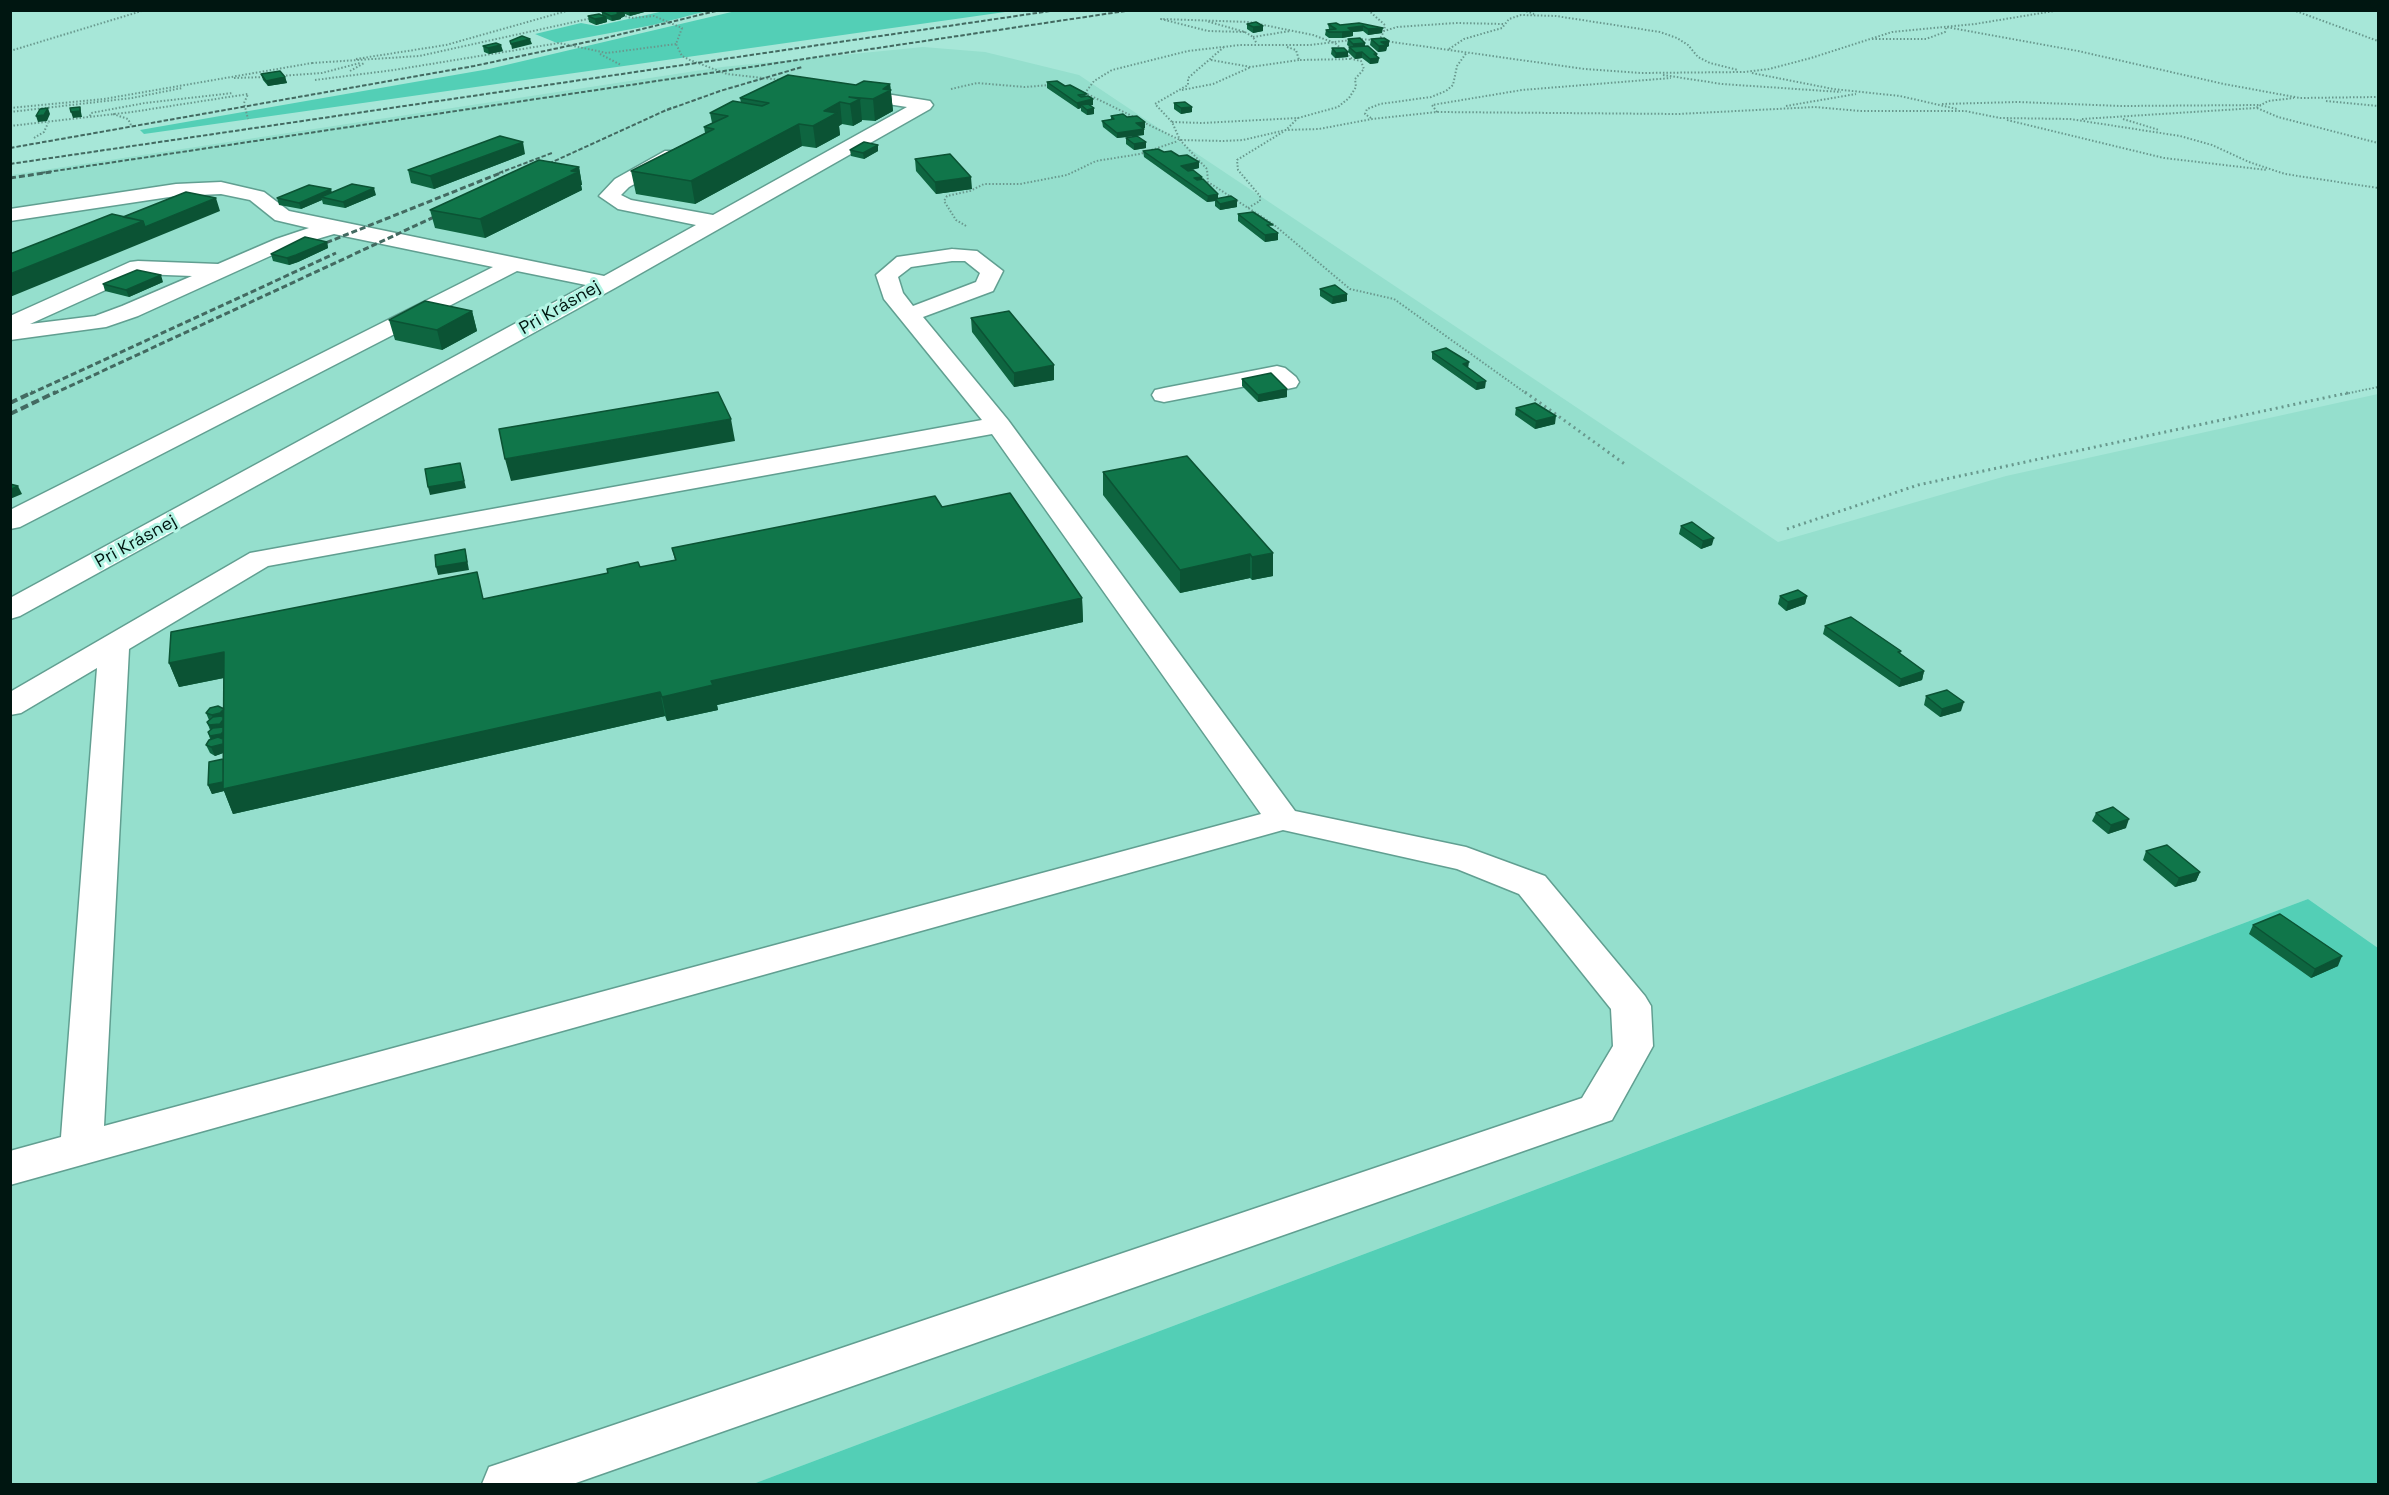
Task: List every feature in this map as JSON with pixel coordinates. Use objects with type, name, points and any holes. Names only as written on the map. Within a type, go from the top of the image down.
[{"type":"lane","points":[[607,283],[924,105],[824,90]]},
{"type":"lane","points":[[691,145],[622,183],[609,196],[625,205],[715,222]]},
{"type":"lane","name":"Pri Krásnej","points":[[10,215],[176,190],[222,188],[257,196],[282,216],[607,283]]},
{"type":"lane","points":[[10,333],[98,322],[130,311],[283,243],[333,228]]},
{"type":"lane","points":[[909,315],[985,286],[992,271],[970,255],[922,258],[905,262],[887,275],[892,294],[909,315],[999,425],[1283,819]]},
{"type":"lane","points":[[10,522],[513,265]]},
{"type":"lane","points":[[10,324],[138,267],[222,270]]},
{"type":"lane","name":"Pri Krásnej","points":[[10,610],[607,283]]},
{"type":"lane","points":[[1164,395],[1277,373],[1287,382]]},
{"type":"lane","points":[[10,706],[260,559],[999,425]]},
{"type":"lane","points":[[81,1149],[114,645]]},
{"type":"lane","points":[[10,1168],[1283,819],[1466,859],[1533,885],[1631,1006],[1633,1046],[1598,1109],[507,1485]]},
{"type":"path","points":[[10,51],[145,10]]},
{"type":"path","points":[[10,108],[104,99],[312,63],[381,56],[446,45],[570,10]]},
{"type":"path","points":[[626,10],[616,13],[631,18],[654,16],[682,28],[676,44],[682,56],[727,74]]},
{"type":"path","points":[[1368,10],[1385,25],[1384,35],[1379,40]]},
{"type":"path","points":[[1523,10],[1536,15],[1660,32],[1677,38],[1688,45],[1698,57],[1710,63],[1744,72],[1862,93]]},
{"type":"path","points":[[1626,465],[1394,299],[1350,289],[1273,224],[1208,182],[1207,170],[1179,140],[1085,93],[1094,81],[1112,70],[1188,51],[1257,44],[1310,45],[1363,39],[1585,69],[1692,74],[1744,72],[1769,69],[1811,58],[1892,32],[1946,27],[2060,10]]},
{"type":"path","points":[[2293,10],[2379,41]]},
{"type":"path","points":[[1449,49],[1464,39],[1492,32],[1509,19],[1536,15]]},
{"type":"path","points":[[312,63],[419,56],[593,18]]},
{"type":"path","points":[[1245,32],[1208,31],[1161,20],[1249,22],[1335,43],[1352,59]]},
{"type":"path","points":[[1206,21],[1245,32],[1257,44]]},
{"type":"path","points":[[1384,31],[1397,27],[1456,23],[1504,24]]},
{"type":"path","points":[[1862,40],[1926,39],[1945,32],[1946,27]]},
{"type":"path","points":[[1946,27],[2078,51],[2224,84],[2301,98],[2379,106]]},
{"type":"path","points":[[1252,37],[1293,31]]},
{"type":"path","points":[[315,80],[394,70],[559,43],[597,52],[621,65]]},
{"type":"path","points":[[597,52],[676,44]]},
{"type":"path","points":[[1284,46],[1296,50],[1310,45]]},
{"type":"path","points":[[1179,140],[1172,122],[1155,104],[1188,85],[1188,78],[1224,47]]},
{"type":"path","points":[[1296,50],[1299,60]]},
{"type":"path","points":[[1372,119],[1365,114],[1367,109],[1380,104],[1431,97],[1446,92],[1454,85],[1457,66],[1467,52]]},
{"type":"path","points":[[10,112],[132,98],[227,79],[322,72],[381,56]]},
{"type":"path","points":[[419,56],[425,61],[433,62]]},
{"type":"path","points":[[1172,122],[1202,123],[1298,118],[1338,107],[1349,98],[1356,87],[1355,79],[1364,69],[1361,62],[1352,59],[1299,60],[1251,67],[1213,84],[1180,90]]},
{"type":"path","points":[[1211,60],[1251,67]]},
{"type":"path","points":[[350,71],[367,61]]},
{"type":"path","points":[[1654,73],[1722,84],[1900,96],[2164,158],[2277,171],[2313,180],[2358,183],[2379,188]]},
{"type":"path","points":[[1437,112],[1432,105],[1522,90],[1692,74]]},
{"type":"path","points":[[90,116],[91,113],[145,103],[233,93]]},
{"type":"path","points":[[1774,109],[1862,93]]},
{"type":"path","points":[[10,126],[48,123],[248,94],[244,103],[248,119]]},
{"type":"path","points":[[2256,108],[2268,101],[2301,98],[2379,97]]},
{"type":"path","points":[[1936,104],[2029,102],[2121,106],[2261,105]]},
{"type":"path","points":[[970,255],[969,228],[956,220],[944,201],[947,196],[970,191],[984,184],[1045,180],[1067,175],[1096,161],[1140,154],[1179,140],[1243,140],[1286,130],[1319,129],[1372,119],[1437,112],[1678,114],[1815,107],[1860,111],[1965,111]]},
{"type":"path","points":[[2000,118],[2118,118],[2256,108],[2278,117],[2379,143]]},
{"type":"path","points":[[112,113],[128,119],[131,125]]},
{"type":"path","points":[[1248,208],[1260,201],[1260,196],[1238,170],[1237,160],[1286,130],[1298,118]]},
{"type":"path","points":[[2118,118],[2212,145],[2277,171]]},
{"type":"path","points":[[2070,119],[2180,136]]},
{"type":"path","points":[[34,138],[44,132],[48,123]]},
{"type":"path","points":[[1787,529],[1918,485],[2379,387]]},
{"type":"shaded area","points":[[740,10],[1012,11],[144,134],[140,130],[489,69]]},
{"type":"shaded area","points":[[664,11],[707,11],[653,25],[557,43],[535,34],[581,23],[597,26]]},
{"type":"shaded area","points":[[923,47],[985,52],[1079,75],[1778,542],[2006,476],[2378,394],[2378,948],[2308,899],[753,1484],[11,1484],[11,175],[722,67]]},
{"type":"shaded area","points":[[2308,899],[2378,948],[2378,1484],[753,1484]]},
{"type":"building","points":[[624,11],[611,16],[602,12]]},
{"type":"building","points":[[599,14],[606,17],[595,19],[588,16]]},
{"type":"building","points":[[1256,22],[1263,26],[1253,27],[1247,24]]},
{"type":"building","points":[[1359,23],[1383,28],[1368,29],[1363,26],[1348,28],[1353,31],[1329,32],[1326,30],[1336,29],[1328,24],[1340,25]]},
{"type":"building","points":[[522,36],[530,39],[511,44],[510,41]]},
{"type":"building","points":[[1360,38],[1365,43],[1353,44],[1348,39]]},
{"type":"building","points":[[1384,38],[1389,41],[1381,42],[1387,45],[1379,46],[1371,39]]},
{"type":"building","points":[[496,43],[501,45],[488,48],[483,46]]},
{"type":"building","points":[[1368,46],[1379,58],[1370,59],[1362,52],[1356,53],[1349,47]]},
{"type":"building","points":[[1332,48],[1344,48],[1348,52],[1336,53]]},
{"type":"building","points":[[280,71],[285,77],[266,81],[261,74]]},
{"type":"building","points":[[788,75],[856,85],[864,81],[890,84],[883,89],[891,90],[873,99],[849,97],[860,99],[850,104],[840,102],[824,111],[837,113],[813,126],[799,124],[691,181],[631,171],[714,129],[704,127],[728,116],[710,113],[733,101],[762,106],[769,103],[740,98]]},
{"type":"building","points":[[1057,81],[1087,94],[1078,95],[1081,97],[1088,96],[1093,99],[1077,103],[1047,82]]},
{"type":"building","points":[[1185,102],[1192,107],[1181,108],[1174,103]]},
{"type":"building","points":[[1088,104],[1094,108],[1087,110],[1081,105]]},
{"type":"building","points":[[80,107],[80,111],[71,112],[70,108]]},
{"type":"building","points":[[48,108],[44,115],[36,116],[40,109]]},
{"type":"building","points":[[1123,114],[1127,117],[1137,116],[1145,122],[1136,123],[1144,129],[1117,133],[1102,121],[1114,119],[1111,116]]},
{"type":"building","points":[[500,136],[523,142],[430,176],[408,170]]},
{"type":"building","points":[[1137,136],[1146,142],[1134,144],[1126,138]]},
{"type":"building","points":[[864,142],[878,145],[863,153],[850,150]]},
{"type":"building","points":[[1158,149],[1164,152],[1171,151],[1179,156],[1187,155],[1199,162],[1181,166],[1188,171],[1193,170],[1202,177],[1194,178],[1203,179],[1218,194],[1208,196],[1143,151]]},
{"type":"building","points":[[950,154],[971,177],[935,182],[915,159]]},
{"type":"building","points":[[539,160],[579,167],[571,171],[578,172],[480,219],[430,210]]},
{"type":"building","points":[[352,184],[374,188],[343,202],[321,197]]},
{"type":"building","points":[[309,185],[331,189],[299,203],[277,198]]},
{"type":"building","points":[[186,192],[216,198],[145,227],[143,221],[123,217]]},
{"type":"building","points":[[1231,196],[1237,200],[1220,204],[1215,199]]},
{"type":"building","points":[[1253,212],[1273,225],[1267,225],[1278,233],[1265,235],[1238,214]]},
{"type":"building","points":[[112,214],[143,221],[10,274],[10,254]]},
{"type":"building","points":[[305,237],[327,242],[287,258],[271,254]]},
{"type":"building","points":[[137,270],[161,275],[126,290],[103,284]]},
{"type":"building","points":[[1335,285],[1347,294],[1333,297],[1320,289]]},
{"type":"building","points":[[425,301],[472,311],[437,330],[389,320]]},
{"type":"building","points":[[1009,311],[1054,365],[1014,373],[971,318]]},
{"type":"building","points":[[1446,348],[1469,362],[1463,364],[1486,381],[1477,383],[1432,352]]},
{"type":"building","points":[[1271,373],[1287,389],[1258,395],[1242,379]]},
{"type":"building","points":[[718,392],[731,419],[505,459],[499,429]]},
{"type":"building","points":[[1535,403],[1556,416],[1536,421],[1516,408]]},
{"type":"building","points":[[1187,456],[1273,553],[1252,557],[1250,554],[1180,570],[1103,472]]},
{"type":"building","points":[[460,463],[464,481],[428,487],[425,469]]},
{"type":"building","points":[[10,484],[18,486],[10,490]]},
{"type":"building","points":[[1010,493],[1082,598],[711,681],[713,685],[662,697],[660,692],[223,789],[224,652],[169,663],[171,632],[477,572],[483,599],[608,573],[607,569],[638,562],[640,567],[676,560],[672,548],[935,496],[942,507]]},
{"type":"building","points":[[1692,522],[1714,538],[1703,541],[1681,526]]},
{"type":"building","points":[[465,549],[467,562],[436,567],[435,555]]},
{"type":"building","points":[[1798,590],[1807,596],[1788,602],[1780,596]]},
{"type":"building","points":[[1851,617],[1901,651],[1898,652],[1924,671],[1901,679],[1825,626]]},
{"type":"building","points":[[1947,690],[1964,702],[1942,709],[1926,696]]},
{"type":"building","points":[[218,706],[224,709],[220,713],[212,715],[206,713],[210,708]]},
{"type":"building","points":[[221,716],[223,720],[220,724],[209,725],[207,722],[213,717]]},
{"type":"building","points":[[223,727],[221,734],[210,736],[208,732],[213,728]]},
{"type":"building","points":[[218,737],[223,739],[223,744],[211,747],[206,745],[209,740]]},
{"type":"building","points":[[223,759],[223,782],[208,785],[209,762]]},
{"type":"building","points":[[2113,807],[2129,819],[2111,825],[2096,813]]},
{"type":"building","points":[[2167,845],[2200,872],[2179,878],[2146,851]]},
{"type":"building","points":[[2280,914],[2342,956],[2315,969],[2253,925]]},
{"type":"railway","points":[[10,148],[474,66],[601,39],[720,10]]},
{"type":"railway","points":[[10,164],[1057,10]]},
{"type":"railway","points":[[41,173],[1132,10]]},
{"type":"railway","points":[[667,110],[720,91],[802,67]]},
{"type":"railway","points":[[537,169],[673,107]]},
{"type":"railway","points":[[499,173],[552,153]]},
{"type":"railway","points":[[10,178],[51,172]]},
{"type":"railway","points":[[318,246],[503,172]]},
{"type":"railway","points":[[53,394],[447,211]]},
{"type":"railway","points":[[30,394],[336,253]]},
{"type":"railway","points":[[10,403],[33,392]]},
{"type":"railway","points":[[10,414],[56,392]]}]
